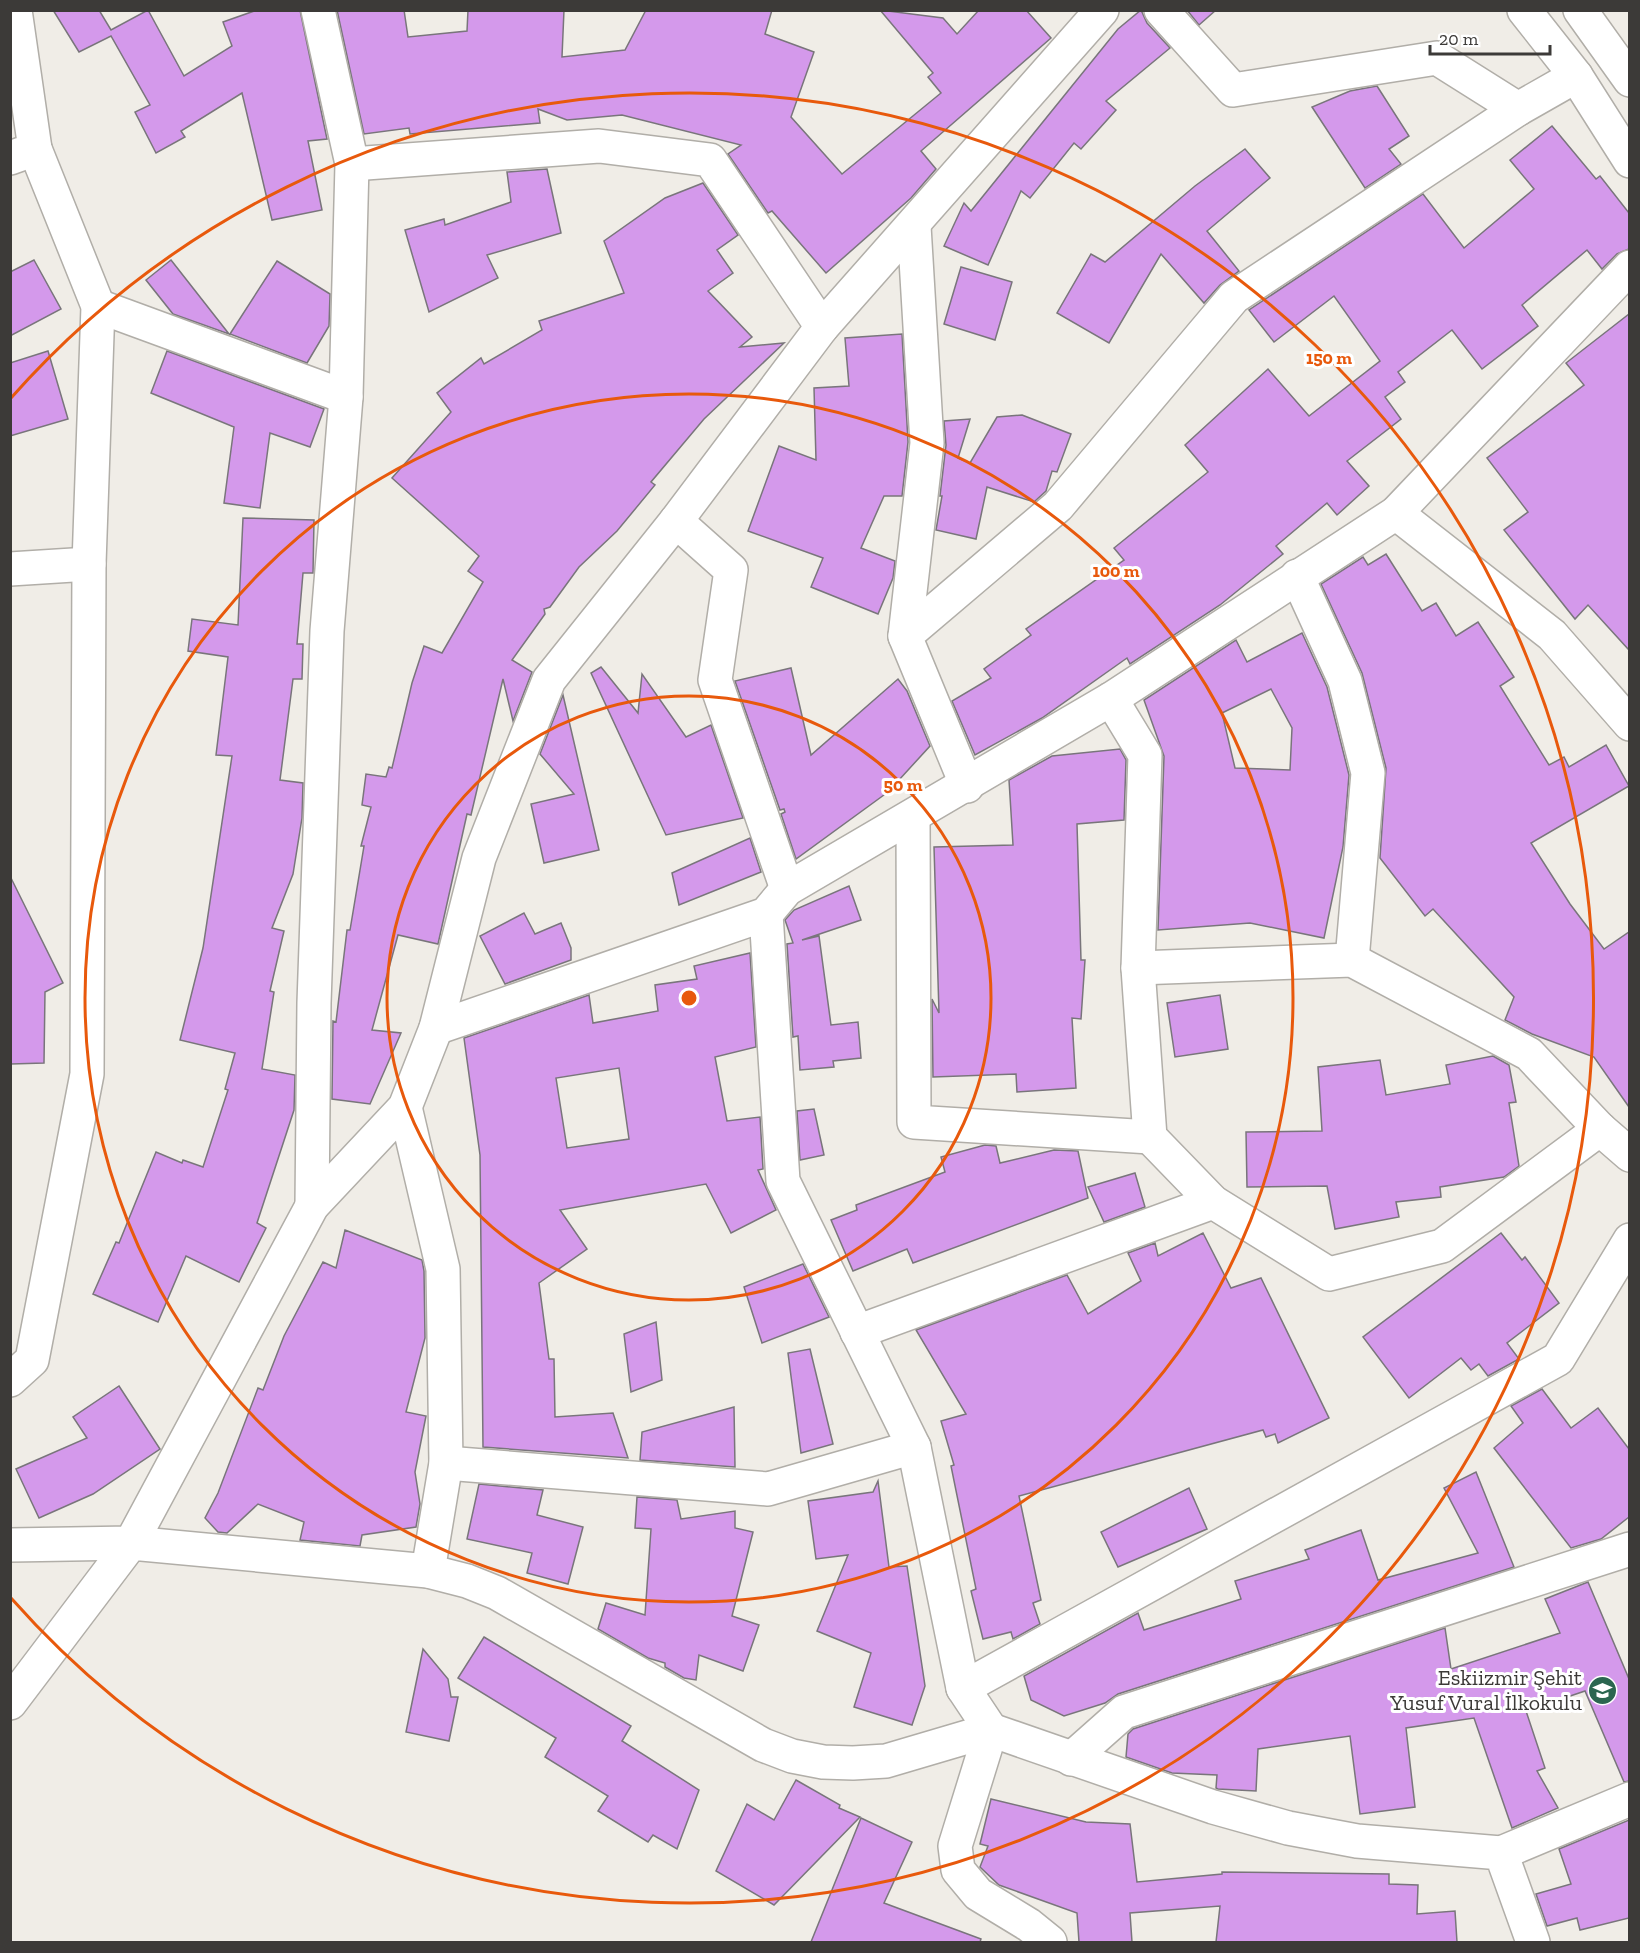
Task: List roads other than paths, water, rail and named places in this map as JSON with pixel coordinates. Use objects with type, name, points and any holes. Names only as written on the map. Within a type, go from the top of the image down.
[{"type":"street","points":[[10,1380],[32,1360],[87,1074],[89,564],[98,306],[23,154],[15,10]]},
{"type":"street","points":[[312,1206],[314,1003],[327,631],[346,397],[352,164],[318,10]]},
{"type":"street","points":[[1161,10],[1233,90],[1437,58],[1518,110]]},
{"type":"street","points":[[1524,10],[1576,76],[1629,161]]},
{"type":"street","points":[[1580,10],[1629,80]]},
{"type":"street","points":[[10,1702],[130,1543],[312,1206],[405,1107],[436,1028],[479,858],[549,680],[676,521],[822,327],[914,226],[1097,12]]},
{"type":"street","points":[[905,636],[1058,506],[1234,297],[1518,110],[1576,76]]},
{"type":"street","points":[[352,164],[599,146],[710,160],[822,327]]},
{"type":"street","points":[[914,226],[927,443],[905,636],[967,786]]},
{"type":"street","points":[[436,1028],[766,914],[787,889],[967,786],[1111,699],[1396,513],[1629,267]]},
{"type":"street","points":[[98,306],[346,397]]},
{"type":"street","points":[[1396,513],[1552,635],[1629,724]]},
{"type":"street","points":[[676,521],[731,570],[715,680],[787,889]]},
{"type":"street","points":[[10,569],[89,564]]},
{"type":"street","points":[[1297,576],[1345,681],[1368,772],[1352,960]]},
{"type":"street","points":[[1111,699],[1145,754],[1138,968],[1150,1137],[1214,1202],[1329,1274],[1442,1246],[1600,1129]]},
{"type":"street","points":[[913,817],[914,1122],[1150,1137]]},
{"type":"street","points":[[766,914],[783,1181],[914,1447],[963,1688],[991,1730]]},
{"type":"street","points":[[1138,968],[1352,960],[1528,1054],[1600,1129],[1629,1155]]},
{"type":"street","points":[[405,1107],[443,1269],[446,1463],[428,1571]]},
{"type":"street","points":[[856,1332],[1214,1202]]},
{"type":"street","points":[[963,1688],[1558,1359],[1629,1240]]},
{"type":"street","points":[[446,1463],[768,1489],[914,1447]]},
{"type":"street","points":[[10,1545],[130,1543],[428,1571],[467,1581],[497,1593],[763,1745],[792,1756],[823,1762],[886,1761],[991,1730],[1213,1807],[1288,1828],[1357,1841],[1501,1853],[1629,1799]]},
{"type":"street","points":[[1071,1759],[1124,1712],[1629,1549]]},
{"type":"street","points":[[991,1730],[955,1846],[958,1870],[978,1894],[1029,1925],[1050,1942]]},
{"type":"street","points":[[1501,1853],[1533,1942]]},
{"type":"place","name":"Eskiizmir Şehit Yusuf Vural İlkokulu","points":[[1603,1690]]}]
